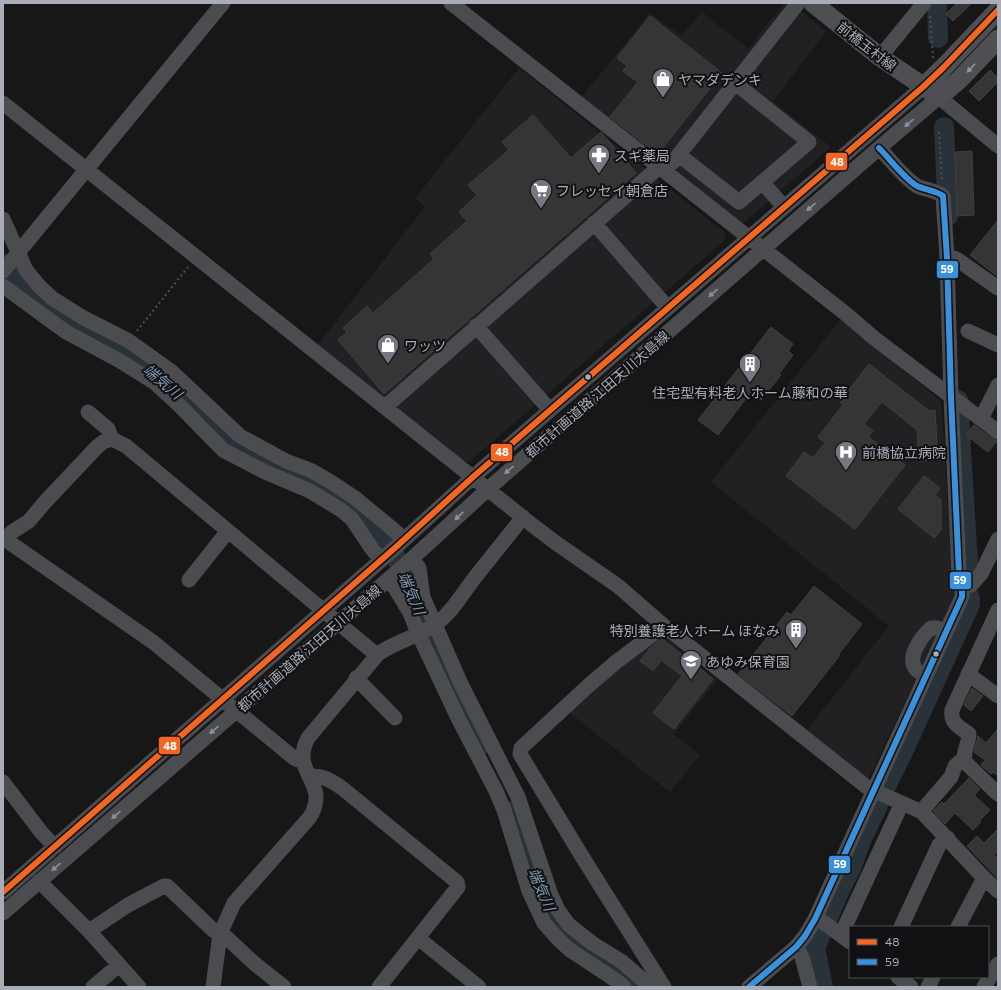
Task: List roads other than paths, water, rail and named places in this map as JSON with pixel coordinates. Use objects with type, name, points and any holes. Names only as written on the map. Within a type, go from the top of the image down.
[{"type":"main road","name":"前橋玉村線","points":[[813,3],[880,57],[939,97]]},
{"type":"main road","points":[[923,87],[998,10]]},
{"type":"main road","points":[[939,97],[960,79],[998,39]]},
{"type":"street","points":[[3,271],[223,3]]},
{"type":"street","points":[[451,3],[846,314],[874,338],[998,432]]},
{"type":"street","points":[[385,407],[594,223],[679,155],[798,3]]},
{"type":"street","points":[[880,57],[927,7]]},
{"type":"street","points":[[679,155],[739,202],[810,142],[735,83]]},
{"type":"street","name":"都市計画道路 江田天川大島線","points":[[3,892],[324,611],[473,477],[923,87]]},
{"type":"street","points":[[939,97],[998,146]]},
{"type":"street","name":"都市計画道路 江田天川大島線","points":[[3,912],[409,562],[488,489],[939,97]]},
{"type":"street","points":[[3,103],[556,543],[613,582],[664,626],[868,788],[922,812],[998,891]]},
{"type":"street","points":[[832,929],[921,673],[941,630],[962,597],[959,574],[956,401],[943,196],[938,192],[917,186],[879,148]]},
{"type":"street","points":[[762,182],[784,207]]},
{"type":"street","points":[[3,219],[17,254],[30,276],[52,298],[82,317],[129,341],[171,371],[240,436],[279,457],[312,471],[355,498],[400,543]]},
{"type":"street","points":[[594,223],[668,308]]},
{"type":"street","points":[[947,258],[954,258],[958,260],[998,288]]},
{"type":"street","points":[[3,286],[61,329],[120,361],[154,383],[180,406],[223,450],[263,471],[310,491],[341,510],[352,519],[381,560]]},
{"type":"street","points":[[476,326],[550,410]]},
{"type":"street","points":[[968,332],[998,345]]},
{"type":"street","points":[[981,419],[998,385]]},
{"type":"street","points":[[88,412],[108,428],[112,439],[126,446],[376,656]]},
{"type":"street","points":[[112,439],[103,442],[96,448],[45,502],[30,521],[3,539],[135,629],[294,758],[302,760]]},
{"type":"street","points":[[213,987],[220,934],[225,921],[239,896],[310,817],[315,809],[317,798],[316,793],[302,760],[303,749],[308,738],[356,678],[376,656],[389,647],[427,629],[447,615],[523,517]]},
{"type":"street","points":[[189,580],[228,531]]},
{"type":"street","points":[[962,588],[971,585],[981,574],[998,538]]},
{"type":"street","points":[[409,562],[419,568],[427,629],[459,720],[496,791],[506,817],[529,891],[544,923],[570,950],[618,981],[624,987]]},
{"type":"street","points":[[390,578],[410,613],[427,629],[460,682],[515,791],[551,895],[558,910],[569,925],[592,943],[621,961],[651,987]]},
{"type":"street","points":[[998,610],[968,674],[951,716],[956,725],[969,734],[964,752],[964,758],[970,768],[998,794]]},
{"type":"street","points":[[664,626],[616,662],[588,686],[521,748],[520,751],[520,754],[583,858],[664,987]]},
{"type":"street","points":[[921,673],[913,662],[915,650],[921,639],[929,630],[933,628],[941,630]]},
{"type":"street","points":[[968,674],[976,678],[998,696]]},
{"type":"street","points":[[356,678],[395,718]]},
{"type":"street","points":[[922,812],[951,777],[955,766],[964,758]]},
{"type":"street","points":[[310,777],[319,776],[338,786],[457,882],[458,887],[379,987]]},
{"type":"street","points":[[3,782],[41,832],[55,847]]},
{"type":"street","points":[[749,987],[796,947],[805,936],[832,929],[902,803]]},
{"type":"street","points":[[901,926],[939,845],[948,838]]},
{"type":"street","points":[[959,926],[984,878]]},
{"type":"street","points":[[39,881],[89,931],[139,987]]},
{"type":"street","points":[[89,931],[128,904],[164,886],[167,886],[213,930],[230,940],[255,964],[284,987]]},
{"type":"street","points":[[418,938],[479,987]]},
{"type":"street","points":[[796,947],[802,957],[810,987]]},
{"type":"street","points":[[984,987],[998,964]]},
{"type":"street","points":[[93,987],[119,965]]},
{"type":"street","points":[[899,978],[912,987]]},
{"type":"street","points":[[928,987],[932,978]]},
{"type":"waterway","points":[[937,3],[938,38]]},
{"type":"waterway","points":[[944,127],[948,216]]},
{"type":"waterway","name":"端気川","points":[[3,264],[13,281],[47,309],[74,326],[121,349],[153,369],[235,446],[310,479],[330,490],[351,505],[371,523],[388,544],[402,568],[455,694],[480,746]]},
{"type":"waterway","points":[[958,400],[968,564]]},
{"type":"waterway","points":[[823,987],[815,948],[851,868],[863,836],[970,604],[970,598]]},
{"type":"waterway","name":"端気川","points":[[510,811],[541,892],[560,928],[574,942],[615,969],[638,987]]},
{"type":"place","name":"ヤマダデンキ","points":[[663,98]]},
{"type":"place","name":"スギ薬局","points":[[599,174]]},
{"type":"place","name":"フレッセイ朝倉店","points":[[541,210]]},
{"type":"place","name":"ワッツ","points":[[388,364]]},
{"type":"place","name":"住宅型有料老人ホーム藤和の華","points":[[750,384]]},
{"type":"place","name":"前橋協立病院","points":[[846,472]]},
{"type":"place","name":"特別養護老人ホーム ほなみ","points":[[796,650]]},
{"type":"place","name":"あゆみ保育園","points":[[691,680]]}]
